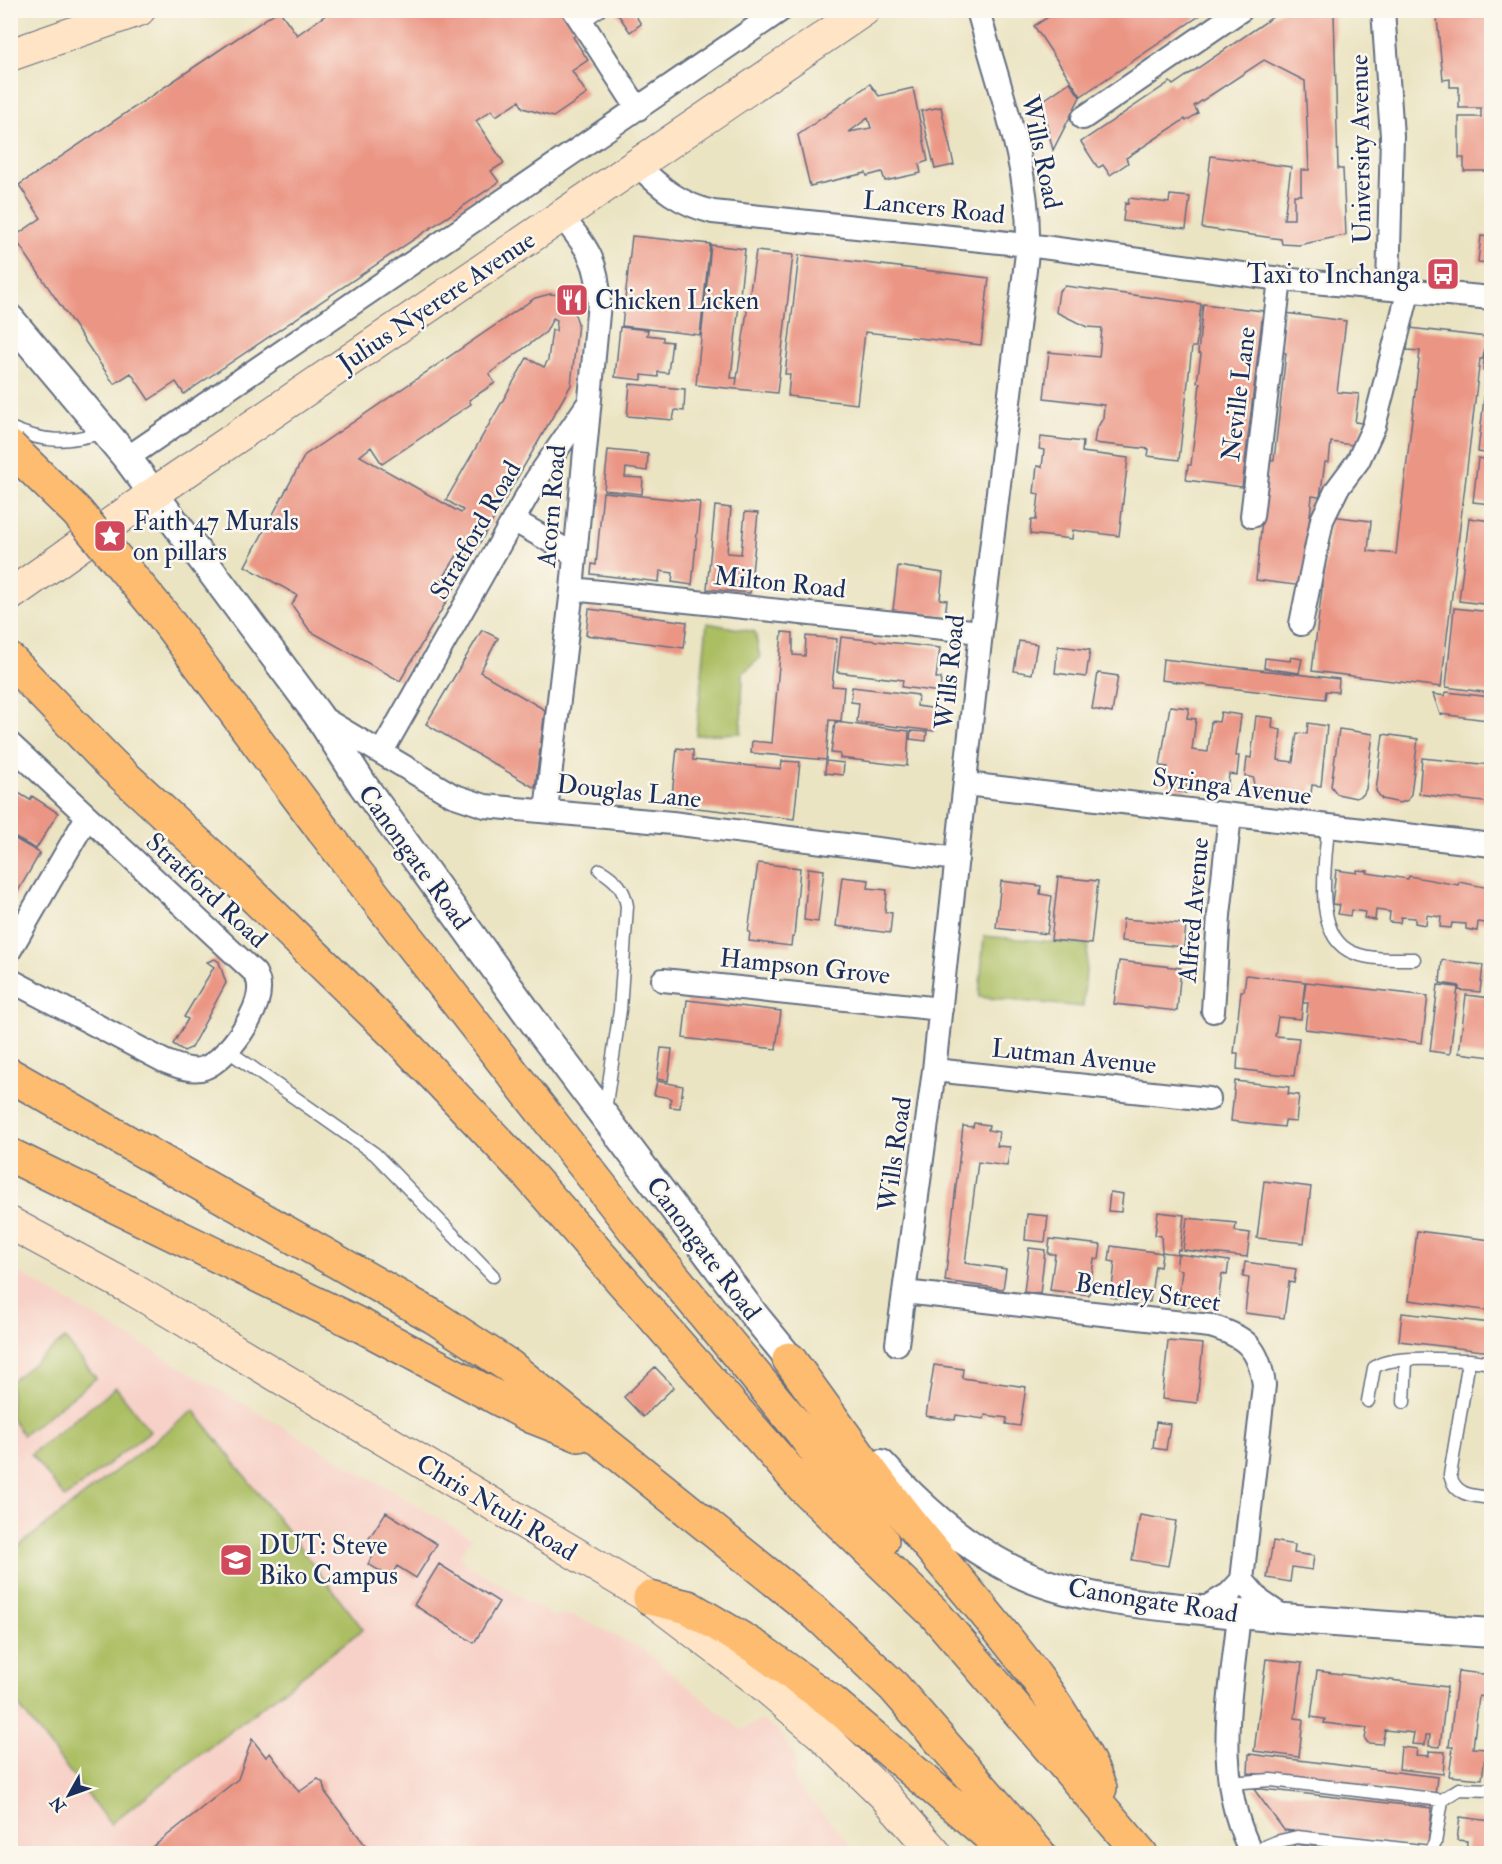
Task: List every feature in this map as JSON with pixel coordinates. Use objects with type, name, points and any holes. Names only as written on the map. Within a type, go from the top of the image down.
[{"type":"highway","points":[[10,447],[77,512],[162,614],[323,830],[634,1229],[801,1431],[934,1613],[1141,1854]]},
{"type":"highway","points":[[10,660],[95,748],[397,1036],[530,1176],[805,1489],[934,1613]]},
{"type":"highway","points":[[18,1079],[434,1317],[509,1366],[600,1442],[708,1525],[798,1599],[877,1671],[1039,1854]]},
{"type":"highway","points":[[10,1155],[362,1326],[533,1417],[600,1442]]},
{"type":"highway","points":[[789,1359],[910,1522],[1064,1717],[1088,1758],[1113,1819]]},
{"type":"highway","points":[[650,1598],[688,1607],[757,1648],[832,1702],[1011,1854]]},
{"type":"main road","points":[[10,55],[139,10]]},
{"type":"main road","name":"Julius Nyerere Avenue","points":[[10,595],[153,494],[864,10]]},
{"type":"main road","name":"Chris Ntuli Road","points":[[10,1223],[132,1289],[650,1598],[760,1682],[821,1734],[884,1795],[936,1854]]},
{"type":"street","points":[[127,458],[781,10]]},
{"type":"street","name":"Wills Road","points":[[897,1344],[934,1070],[981,632],[1028,245],[1029,216],[1023,178],[978,10]]},
{"type":"street","points":[[1083,118],[1241,10]]},
{"type":"street","name":"University Avenue","points":[[1301,624],[1322,520],[1337,489],[1358,461],[1370,435],[1399,288],[1383,10]]},
{"type":"street","points":[[585,14],[638,109]]},
{"type":"street","name":"Lancers Road","points":[[637,164],[658,186],[677,200],[713,213],[1028,245],[1280,279],[1491,298]]},
{"type":"street","name":"Acorn Road","points":[[546,811],[572,589],[599,303],[599,279],[593,257],[562,217]]},
{"type":"street","name":"Neville Lane","points":[[1252,516],[1280,279]]},
{"type":"street","name":"Canongate Road","points":[[10,319],[127,458],[318,715],[363,785],[544,1036],[789,1359],[913,1498],[968,1545],[1012,1570],[1083,1594],[1130,1603],[1286,1619],[1491,1633]]},
{"type":"street","name":"Stratford Road","points":[[381,753],[513,520],[589,402]]},
{"type":"street","points":[[513,520],[575,555]]},
{"type":"street","name":"Milton Road","points":[[572,589],[981,632]]},
{"type":"street","name":"Douglas Lane","points":[[318,715],[452,795],[484,806],[672,823],[957,859]]},
{"type":"street","name":"Stratford Road","points":[[10,744],[255,973],[260,985],[257,1001],[240,1035],[218,1061],[202,1069],[191,1069],[164,1061],[10,980]]},
{"type":"street","name":"Syringa Avenue","points":[[966,784],[1491,845]]},
{"type":"street","name":"Alfred Avenue","points":[[1213,1011],[1219,915],[1230,815]]},
{"type":"street","points":[[10,950],[87,817]]},
{"type":"street","name":"Hampson Grove","points":[[663,980],[941,1009]]},
{"type":"street","name":"Lutman Avenue","points":[[934,1070],[1209,1099]]},
{"type":"street","name":"Bentley Street","points":[[904,1292],[1210,1326],[1241,1337],[1258,1358],[1264,1385],[1242,1580]]},
{"type":"street","points":[[1202,1610],[1229,1594],[1242,1580],[1254,1595],[1286,1619]]},
{"type":"street","points":[[1239,1614],[1227,1740],[1228,1783],[1234,1810],[1252,1853]]},
{"type":"lane","points":[[10,428],[52,441],[72,441],[105,432]]},
{"type":"lane","points":[[1328,826],[1324,903],[1329,930],[1339,943],[1353,953],[1379,959],[1414,959]]},
{"type":"lane","points":[[600,870],[620,885],[625,894],[627,906],[620,1010],[604,1114]]},
{"type":"lane","points":[[227,1050],[375,1154],[493,1276]]},
{"type":"lane","points":[[1404,1402],[1406,1360]]},
{"type":"lane","points":[[1368,1401],[1374,1368],[1382,1363],[1406,1360],[1469,1360],[1491,1363]]},
{"type":"lane","points":[[1469,1360],[1450,1475],[1452,1484],[1458,1491],[1468,1495],[1491,1498]]},
{"type":"lane","points":[[1228,1783],[1271,1780],[1442,1800],[1459,1789],[1491,1790]]},
{"type":"lane","points":[[1252,1853],[1297,1837],[1430,1852],[1435,1844],[1442,1800]]},
{"type":"shaded area","name":"DUT: Steve Biko Campus","points":[[10,1267],[472,1538],[459,1556],[465,1563],[554,1617],[572,1615],[641,1648],[741,1730],[761,1720],[777,1729],[795,1755],[795,1783],[858,1853],[11,1853]]},
{"type":"green space","points":[[707,623],[755,632],[760,658],[743,673],[741,733],[696,735]]},
{"type":"green space","points":[[984,936],[1088,945],[1083,1007],[979,997]]},
{"type":"green space","points":[[65,1339],[96,1378],[23,1435],[11,1418],[11,1381]]},
{"type":"green space","points":[[116,1387],[150,1431],[65,1498],[31,1454]]},
{"type":"green space","points":[[194,1410],[363,1629],[110,1824],[11,1696],[11,1552]]},
{"type":"building","points":[[279,10],[297,35],[333,10],[467,10],[472,17],[481,10],[564,10],[579,33],[573,37],[588,60],[572,71],[587,94],[553,117],[523,108],[519,101],[496,116],[492,110],[476,121],[504,163],[491,171],[499,182],[184,394],[176,382],[149,400],[131,373],[114,384],[14,237],[41,218],[19,185]]},
{"type":"building","points":[[615,10],[632,10],[641,24],[630,32]]},
{"type":"building","points":[[1044,10],[1208,10],[1081,96],[1034,26],[1048,17]]},
{"type":"building","points":[[1283,10],[1314,10],[1321,14],[1323,10],[1332,10],[1334,13],[1338,169],[1343,169],[1346,235],[1299,245],[1282,244],[1281,239],[1202,228],[1211,156],[1291,167],[1284,219],[1294,219],[1294,195],[1301,195],[1301,170],[1309,170],[1305,81],[1264,60],[1194,106],[1198,113],[1186,121],[1185,119],[1126,158],[1128,163],[1110,175],[1103,165],[1098,168],[1081,142],[1170,82],[1173,85]]},
{"type":"building","points":[[1442,10],[1491,10],[1491,171],[1464,171],[1464,158],[1459,158],[1459,117],[1481,117],[1481,108],[1459,108],[1459,87],[1450,87],[1450,79],[1443,80],[1437,18],[1443,17]]},
{"type":"building","points":[[1070,82],[1080,97],[1053,150],[1041,102]]},
{"type":"building","points":[[870,84],[879,96],[913,88],[928,161],[919,164],[921,173],[885,181],[882,172],[867,176],[866,173],[810,186],[798,135]],"holes":[[[868,118],[871,128],[849,132]]]},
{"type":"building","points":[[941,107],[954,165],[935,169],[921,111]]},
{"type":"building","points":[[1170,195],[1190,197],[1186,229],[1123,221],[1125,203],[1128,204],[1129,198],[1169,203]]},
{"type":"building","points":[[632,236],[710,244],[700,335],[622,326]]},
{"type":"building","points":[[1481,236],[1491,237],[1491,263],[1478,262]]},
{"type":"building","points":[[711,245],[745,249],[731,378],[737,378],[736,385],[756,251],[793,255],[777,393],[696,385]]},
{"type":"building","points":[[799,255],[989,278],[981,345],[865,332],[857,404],[788,396],[790,374],[785,374]]},
{"type":"building","points":[[1065,286],[1201,304],[1196,347],[1192,347],[1179,460],[1148,456],[1149,449],[1094,443],[1096,430],[1103,418],[1104,405],[1044,398],[1049,352],[1099,357],[1102,328],[1087,327],[1056,312],[1059,291]]},
{"type":"building","points":[[550,294],[561,295],[570,301],[578,323],[571,385],[471,558],[459,552],[442,580],[455,587],[400,681],[310,631],[292,605],[297,595],[245,566],[305,455],[535,298]],"holes":[[[553,318],[557,320],[556,331],[552,330],[548,360],[544,367],[527,358],[446,500],[463,510],[461,513],[360,456],[371,447],[382,464],[471,404],[469,400],[495,383],[489,374],[546,332]]]},
{"type":"building","points":[[1203,304],[1263,311],[1242,487],[1186,480],[1188,465],[1191,465],[1200,383],[1197,382],[1201,354],[1198,353]]},
{"type":"building","points":[[1285,313],[1346,321],[1337,392],[1359,394],[1355,422],[1362,423],[1359,446],[1331,442],[1329,462],[1325,462],[1320,497],[1312,496],[1303,586],[1256,580],[1268,459],[1274,460],[1286,353],[1280,352]]},
{"type":"building","points":[[1488,325],[1491,325],[1491,454],[1478,452],[1487,371],[1483,370]]},
{"type":"building","points":[[620,327],[648,330],[647,335],[663,337],[663,341],[672,342],[668,373],[658,372],[658,377],[642,375],[642,380],[615,377]]},
{"type":"building","points":[[1410,328],[1486,337],[1483,359],[1480,359],[1441,687],[1312,671],[1331,516],[1371,521],[1368,551],[1396,554],[1420,351],[1407,350]]},
{"type":"building","points":[[630,384],[685,389],[684,411],[675,410],[673,420],[627,416]]},
{"type":"building","points":[[1041,437],[1083,442],[1082,452],[1128,458],[1119,536],[1073,530],[1072,539],[1030,534],[1031,520],[1036,520],[1039,494],[1034,493],[1037,466],[1042,467],[1044,450],[1039,449]]},
{"type":"building","points":[[608,450],[648,454],[647,471],[626,468],[625,477],[643,478],[642,494],[604,490]]},
{"type":"building","points":[[1478,458],[1491,460],[1491,504],[1473,502]]},
{"type":"building","points":[[603,492],[700,502],[692,585],[672,582],[673,573],[660,571],[659,582],[591,574],[592,564],[596,565]]},
{"type":"building","points":[[715,506],[731,508],[727,553],[741,554],[745,512],[758,513],[750,593],[707,589]]},
{"type":"building","points":[[1469,518],[1491,521],[1491,605],[1459,601]]},
{"type":"building","points":[[898,566],[943,573],[940,599],[947,600],[945,616],[893,610]]},
{"type":"building","points":[[1454,608],[1491,612],[1491,693],[1446,687]]},
{"type":"building","points":[[589,609],[687,622],[684,648],[586,635]]},
{"type":"building","points":[[482,630],[498,638],[480,672],[545,710],[535,788],[426,724]]},
{"type":"building","points":[[782,632],[793,633],[793,655],[805,656],[806,636],[837,639],[832,686],[844,687],[841,721],[829,720],[826,760],[751,753],[752,741],[772,743]]},
{"type":"building","points":[[841,637],[940,648],[936,678],[941,678],[940,692],[902,687],[903,680],[837,672]]},
{"type":"building","points":[[1019,641],[1037,644],[1032,674],[1014,671]]},
{"type":"building","points":[[1058,646],[1090,650],[1086,677],[1055,673]]},
{"type":"building","points":[[1291,657],[1302,659],[1299,673],[1264,668],[1265,658],[1290,661]]},
{"type":"building","points":[[1163,659],[1339,679],[1338,692],[1326,691],[1325,699],[1161,680]]},
{"type":"building","points":[[1098,673],[1118,676],[1112,713],[1092,709]]},
{"type":"building","points":[[852,687],[918,695],[917,706],[937,709],[934,731],[857,722],[859,703],[851,702]]},
{"type":"building","points":[[1446,692],[1491,697],[1491,717],[1487,717],[1487,720],[1440,714],[1433,694],[1445,696]]},
{"type":"building","points":[[1170,706],[1189,708],[1187,718],[1196,719],[1192,750],[1208,752],[1211,721],[1219,722],[1221,712],[1241,715],[1236,756],[1239,756],[1237,775],[1229,774],[1227,793],[1214,791],[1214,786],[1187,783],[1186,793],[1176,791],[1176,786],[1166,785],[1168,767],[1160,766]]},
{"type":"building","points":[[1256,716],[1273,718],[1272,728],[1281,730],[1278,760],[1293,762],[1297,733],[1307,734],[1308,723],[1327,726],[1321,786],[1312,785],[1310,802],[1294,800],[1294,796],[1270,793],[1270,798],[1252,795],[1254,778],[1245,776],[1247,757],[1251,758]]},
{"type":"building","points":[[835,722],[909,731],[907,766],[840,758],[840,754],[831,753]]},
{"type":"building","points":[[1339,729],[1373,734],[1366,789],[1363,795],[1356,798],[1337,794],[1331,786]]},
{"type":"building","points":[[911,731],[927,732],[926,741],[910,739]]},
{"type":"building","points":[[1383,734],[1418,739],[1411,794],[1408,800],[1400,803],[1382,799],[1376,791]]},
{"type":"building","points":[[677,748],[693,750],[693,760],[781,769],[782,761],[800,762],[794,819],[671,805]]},
{"type":"building","points":[[1422,758],[1491,765],[1491,803],[1419,794]]},
{"type":"building","points":[[826,761],[844,763],[843,775],[825,773]]},
{"type":"building","points":[[10,792],[15,795],[17,792],[30,800],[32,796],[58,813],[36,849],[10,835]]},
{"type":"building","points":[[10,836],[40,853],[10,905]]},
{"type":"building","points":[[758,863],[800,868],[794,937],[792,937],[791,946],[749,941],[750,932],[748,932]]},
{"type":"building","points":[[808,868],[824,870],[818,922],[804,920]]},
{"type":"building","points":[[1336,870],[1357,873],[1357,870],[1368,871],[1367,873],[1408,879],[1409,876],[1490,888],[1485,923],[1478,922],[1477,931],[1466,929],[1466,924],[1452,923],[1451,928],[1440,927],[1441,917],[1427,915],[1426,925],[1415,923],[1415,918],[1401,917],[1400,923],[1389,922],[1390,912],[1376,910],[1375,920],[1364,918],[1365,912],[1351,910],[1350,916],[1338,914],[1340,905],[1332,904]]},
{"type":"building","points":[[842,877],[869,880],[868,888],[887,890],[885,912],[892,913],[890,933],[836,926]]},
{"type":"building","points":[[1058,877],[1098,881],[1091,944],[1051,940]]},
{"type":"building","points":[[1001,881],[1041,886],[1040,894],[1052,896],[1047,934],[996,928]]},
{"type":"building","points":[[1123,919],[1186,924],[1184,947],[1121,941]]},
{"type":"building","points":[[215,959],[219,962],[226,983],[191,1048],[184,1051],[173,1044],[188,1019],[184,1017],[214,967],[207,962]]},
{"type":"building","points":[[1442,960],[1483,965],[1480,992],[1459,990],[1459,986],[1440,983]]},
{"type":"building","points":[[1119,961],[1181,968],[1177,1011],[1114,1004]]},
{"type":"building","points":[[1246,975],[1305,982],[1301,1019],[1278,1017],[1275,1036],[1299,1038],[1294,1076],[1237,1069],[1238,1053],[1234,1053],[1241,991],[1244,991]]},
{"type":"building","points":[[1306,982],[1428,996],[1422,1043],[1305,1029],[1308,1003],[1303,1003]]},
{"type":"building","points":[[1438,985],[1458,987],[1450,1054],[1430,1051]]},
{"type":"building","points":[[1466,995],[1491,998],[1491,1057],[1459,1053]]},
{"type":"building","points":[[687,1000],[781,1011],[776,1049],[683,1038]]},
{"type":"building","points":[[661,1048],[672,1049],[668,1081],[657,1079]]},
{"type":"building","points":[[657,1081],[683,1086],[680,1108],[670,1107],[671,1098],[654,1095]]},
{"type":"building","points":[[1235,1081],[1289,1087],[1288,1094],[1299,1095],[1296,1122],[1285,1121],[1284,1127],[1231,1121]]},
{"type":"building","points":[[974,1123],[989,1125],[988,1130],[999,1132],[997,1146],[1010,1147],[1007,1166],[978,1162],[965,1263],[1006,1269],[1003,1289],[945,1281],[963,1126],[973,1127]]},
{"type":"building","points":[[1264,1181],[1311,1187],[1304,1243],[1257,1238]]},
{"type":"building","points":[[1110,1192],[1123,1194],[1121,1212],[1108,1211]]},
{"type":"building","points":[[1158,1212],[1184,1215],[1180,1250],[1178,1249],[1177,1254],[1162,1252],[1161,1236],[1155,1235]]},
{"type":"building","points":[[1027,1214],[1048,1216],[1045,1242],[1025,1240]]},
{"type":"building","points":[[1187,1218],[1236,1223],[1235,1231],[1250,1233],[1247,1257],[1183,1250]]},
{"type":"building","points":[[1417,1231],[1491,1240],[1491,1311],[1409,1300]]},
{"type":"building","points":[[1050,1239],[1101,1245],[1099,1259],[1094,1259],[1089,1295],[1050,1290],[1055,1254],[1048,1254]]},
{"type":"building","points":[[1111,1246],[1162,1253],[1160,1267],[1155,1266],[1150,1302],[1111,1297],[1115,1262],[1109,1261]]},
{"type":"building","points":[[1029,1248],[1045,1250],[1040,1294],[1024,1292]]},
{"type":"building","points":[[1178,1254],[1229,1261],[1227,1275],[1222,1274],[1217,1310],[1178,1305],[1182,1270],[1176,1269]]},
{"type":"building","points":[[1245,1262],[1296,1269],[1294,1283],[1289,1282],[1284,1318],[1245,1313],[1249,1278],[1243,1277]]},
{"type":"building","points":[[1402,1313],[1491,1323],[1491,1352],[1399,1341]]},
{"type":"building","points":[[1168,1341],[1203,1344],[1197,1403],[1162,1399]]},
{"type":"building","points":[[934,1365],[963,1369],[962,1378],[1026,1387],[1020,1426],[1006,1424],[1007,1418],[985,1415],[984,1419],[956,1415],[955,1420],[926,1416]]},
{"type":"building","points":[[655,1367],[674,1387],[643,1417],[624,1397]]},
{"type":"building","points":[[1156,1422],[1170,1424],[1166,1450],[1153,1448]]},
{"type":"building","points":[[386,1512],[437,1544],[416,1578],[397,1566],[390,1577],[368,1564],[377,1550],[366,1543]]},
{"type":"building","points":[[1140,1515],[1176,1521],[1168,1566],[1132,1560]]},
{"type":"building","points":[[1273,1541],[1295,1545],[1294,1553],[1314,1556],[1312,1570],[1292,1567],[1290,1582],[1267,1578]]},
{"type":"building","points":[[439,1564],[499,1602],[474,1643],[414,1605]]},
{"type":"building","points":[[1266,1659],[1302,1663],[1295,1718],[1303,1719],[1299,1757],[1254,1751]]},
{"type":"building","points":[[1317,1671],[1447,1687],[1440,1747],[1429,1746],[1430,1735],[1426,1735],[1425,1745],[1412,1744],[1414,1733],[1385,1730],[1382,1744],[1368,1743],[1365,1739],[1367,1728],[1324,1723],[1325,1719],[1311,1717]]},
{"type":"building","points":[[1458,1671],[1491,1675],[1491,1698],[1479,1696],[1473,1748],[1486,1749],[1482,1779],[1449,1776],[1453,1747],[1449,1747]]},
{"type":"building","points":[[252,1739],[266,1757],[270,1753],[299,1792],[318,1779],[323,1783],[325,1792],[372,1854],[144,1854],[238,1779]]},
{"type":"building","points":[[1401,1747],[1417,1749],[1416,1755],[1429,1756],[1429,1751],[1445,1752],[1443,1774],[1399,1769]]},
{"type":"building","points":[[1249,1754],[1437,1777],[1435,1796],[1248,1773]]},
{"type":"building","points":[[1253,1788],[1432,1808],[1428,1846],[1284,1830]]},
{"type":"building","points":[[1460,1817],[1491,1821],[1491,1854],[1466,1854],[1467,1841],[1457,1840]]},
{"type":"building","points":[[1293,1844],[1362,1852],[1362,1854],[1300,1854]]},
{"type":"place","name":"Taxi to Inchanga","points":[[1443,274]]},
{"type":"place","name":"Chicken Licken","points":[[572,300]]},
{"type":"place","name":"Faith 47 Murals on pillars","points":[[110,536]]},
{"type":"place","name":"DUT: Steve Biko Campus","points":[[236,1560]]}]
